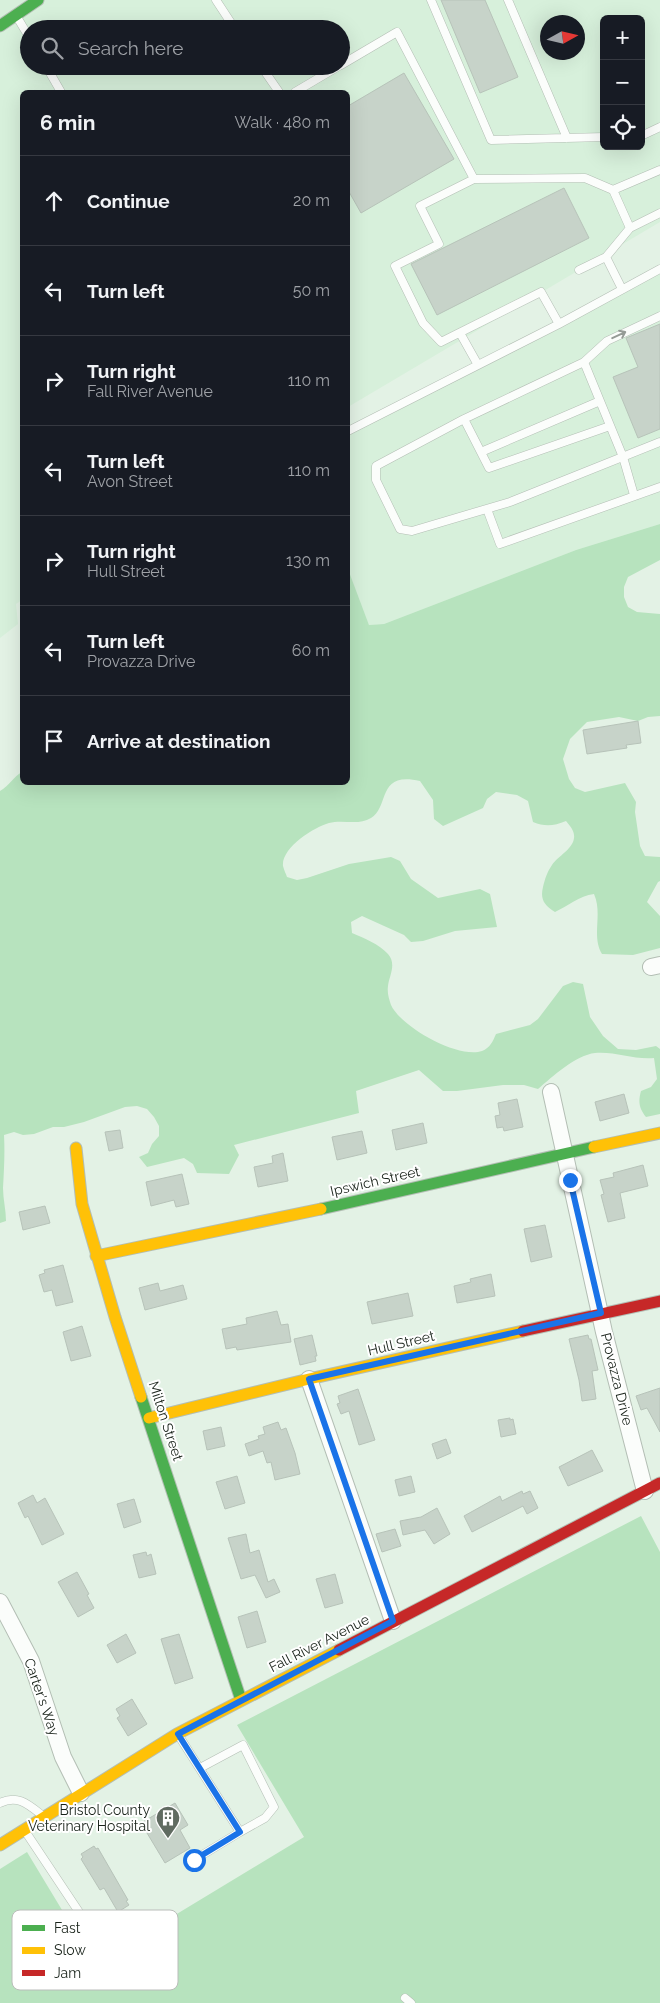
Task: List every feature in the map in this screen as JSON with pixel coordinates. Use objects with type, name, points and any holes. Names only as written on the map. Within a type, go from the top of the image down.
[{"type":"street","points":[[0,26],[38,0]]},
{"type":"street","name":"Provazza Drive","points":[[551,1092],[604,1332],[645,1491]]},
{"type":"street","name":"Ipswich Street","points":[[96,1256],[312,1211],[660,1133]]},
{"type":"street","name":"Milton Street","points":[[76,1148],[82,1204],[114,1317],[241,1700]]},
{"type":"street","name":"Hull Street","points":[[149,1418],[309,1379],[660,1301]]},
{"type":"street","points":[[309,1379],[393,1621]]},
{"type":"street","name":"Fall River Avenue","points":[[0,1845],[178,1734],[660,1483]]},
{"type":"street","name":"Carter's Way","points":[[0,1602],[31,1661],[63,1758],[81,1794]]},
{"type":"lane","points":[[216,0],[229,20]]},
{"type":"lane","points":[[431,0],[491,140],[600,137]]},
{"type":"lane","points":[[508,0],[567,138]]},
{"type":"lane","points":[[16,15],[20,22]]},
{"type":"lane","points":[[350,60],[396,32],[474,179]]},
{"type":"lane","points":[[51,75],[60,90]]},
{"type":"lane","points":[[267,75],[278,90]]},
{"type":"lane","points":[[298,90],[324,75]]},
{"type":"lane","points":[[645,134],[660,128]]},
{"type":"lane","points":[[614,190],[660,170]]},
{"type":"lane","points":[[559,324],[542,292],[441,342],[423,323],[395,266],[439,244],[420,206],[474,179],[585,178],[614,190],[630,228]]},
{"type":"lane","points":[[579,270],[606,257],[630,228],[660,213]]},
{"type":"lane","points":[[606,257],[622,289]]},
{"type":"lane","points":[[350,431],[660,270]]},
{"type":"lane","points":[[660,316],[608,341],[584,362],[464,419],[376,466],[376,480],[400,529],[412,532],[510,502],[660,442]]},
{"type":"lane","points":[[460,332],[478,366]]},
{"type":"lane","points":[[584,362],[623,457],[634,495]]},
{"type":"lane","points":[[481,452],[600,401]]},
{"type":"lane","points":[[464,419],[489,468],[610,426]]},
{"type":"lane","points":[[487,509],[500,544],[660,487]]},
{"type":"lane","points":[[178,1734],[240,1832]]},
{"type":"lane","points":[[194,1860],[264,1818],[274,1807],[243,1745],[200,1768]]},
{"type":"lane","points":[[0,1803],[11,1799],[22,1801],[44,1817]]},
{"type":"lane","points":[[24,1830],[78,1910]]},
{"type":"shaded area","points":[[0,0],[660,0],[660,222],[350,406],[350,90],[20,90],[20,601],[16,604],[18,624],[0,638]]},
{"type":"shaded area","points":[[660,270],[660,524],[576,550],[384,624],[369,625],[350,574],[350,434]]},
{"type":"green space","points":[[660,524],[660,560],[628,577],[624,587],[624,597],[628,607],[637,612],[660,614],[660,716],[648,717],[638,721],[619,717],[587,722],[570,739],[563,759],[569,779],[575,788],[585,792],[625,783],[636,802],[635,812],[640,846],[645,856],[660,857],[660,881],[647,902],[660,916],[660,948],[633,955],[602,954],[597,940],[598,909],[594,894],[578,899],[555,912],[548,907],[542,895],[546,876],[555,862],[571,846],[574,833],[566,821],[550,825],[533,822],[528,801],[517,795],[496,792],[487,799],[483,808],[443,826],[434,819],[433,800],[420,781],[406,779],[396,781],[390,785],[377,813],[371,818],[361,822],[334,822],[315,829],[300,839],[287,852],[283,866],[287,877],[297,880],[349,864],[391,857],[400,861],[411,879],[438,898],[480,889],[490,894],[497,927],[455,931],[423,941],[411,942],[404,935],[362,916],[351,922],[352,933],[376,944],[391,958],[392,970],[388,994],[391,1005],[397,1014],[418,1031],[445,1046],[472,1052],[482,1051],[489,1046],[496,1034],[530,1025],[538,1019],[563,986],[573,982],[583,984],[590,1017],[603,1036],[618,1049],[636,1050],[656,1046],[660,1049],[660,1114],[646,1117],[639,1102],[641,1091],[651,1087],[657,1079],[654,1058],[595,1053],[580,1058],[565,1067],[538,1089],[524,1085],[503,1085],[443,1091],[419,1070],[356,1091],[359,1113],[234,1145],[239,1155],[229,1174],[197,1173],[193,1164],[184,1158],[147,1167],[139,1157],[148,1153],[152,1144],[159,1136],[159,1126],[147,1109],[137,1106],[125,1107],[84,1122],[64,1127],[53,1127],[34,1134],[23,1135],[14,1132],[4,1135],[3,1188],[6,1221],[0,1223],[0,791],[20,773],[20,785],[350,785],[350,574],[369,625],[384,624],[576,550]]},
{"type":"green space","points":[[641,1516],[660,1552],[660,2003],[0,2003],[0,1869],[27,1852],[62,1910],[12,1910],[12,1990],[178,1990],[178,1913],[304,1837],[237,1725]]},
{"type":"building","points":[[441,0],[485,0],[518,77],[480,93]]},
{"type":"building","points":[[404,73],[454,159],[361,213],[350,194],[350,105]]},
{"type":"building","points":[[564,188],[589,238],[437,315],[411,264]]},
{"type":"building","points":[[660,324],[660,429],[638,438],[613,377],[638,367],[626,338]]},
{"type":"building","points":[[638,721],[641,743],[626,745],[627,748],[587,754],[583,730]]},
{"type":"building","points":[[624,1094],[629,1113],[600,1121],[595,1102]]},
{"type":"building","points":[[517,1099],[523,1127],[504,1131],[503,1127],[497,1128],[495,1116],[500,1115],[498,1103]]},
{"type":"building","points":[[423,1123],[427,1143],[396,1150],[392,1130]]},
{"type":"building","points":[[120,1130],[123,1148],[109,1151],[105,1132]]},
{"type":"building","points":[[362,1131],[367,1153],[337,1160],[332,1137]]},
{"type":"building","points":[[283,1153],[288,1181],[258,1187],[254,1167],[273,1163],[272,1156]]},
{"type":"building","points":[[643,1165],[648,1186],[620,1193],[625,1218],[608,1222],[601,1195],[604,1194],[600,1180],[614,1177],[613,1173]]},
{"type":"building","points":[[182,1174],[189,1204],[176,1207],[174,1200],[151,1206],[146,1182]]},
{"type":"building","points":[[45,1206],[50,1223],[23,1230],[19,1212]]},
{"type":"building","points":[[545,1225],[552,1257],[531,1262],[524,1229]]},
{"type":"building","points":[[63,1265],[73,1302],[56,1306],[52,1290],[44,1292],[39,1275],[45,1273],[44,1270]]},
{"type":"building","points":[[491,1274],[495,1296],[457,1303],[454,1286],[471,1282],[470,1279]]},
{"type":"building","points":[[158,1283],[160,1291],[183,1285],[187,1299],[145,1310],[139,1288]]},
{"type":"building","points":[[408,1293],[413,1316],[372,1324],[367,1302]]},
{"type":"building","points":[[277,1311],[281,1325],[288,1324],[291,1342],[237,1350],[236,1347],[226,1349],[222,1329],[247,1324],[246,1318]]},
{"type":"building","points":[[82,1326],[91,1356],[71,1361],[63,1332]]},
{"type":"building","points":[[312,1335],[317,1356],[315,1356],[316,1361],[300,1365],[294,1339]]},
{"type":"building","points":[[588,1335],[589,1339],[591,1339],[598,1370],[592,1371],[596,1399],[582,1401],[569,1339]]},
{"type":"building","points":[[660,1388],[660,1432],[647,1408],[641,1410],[636,1396]]},
{"type":"building","points":[[358,1389],[375,1440],[359,1445],[349,1411],[341,1414],[337,1404],[340,1403],[338,1396]]},
{"type":"building","points":[[510,1418],[510,1420],[513,1419],[516,1434],[501,1437],[498,1420]]},
{"type":"building","points":[[278,1422],[281,1430],[286,1428],[300,1474],[275,1480],[271,1462],[267,1463],[263,1451],[249,1456],[245,1444],[259,1439],[258,1436],[265,1434],[263,1427]]},
{"type":"building","points":[[221,1427],[225,1446],[207,1450],[203,1431]]},
{"type":"building","points":[[446,1439],[451,1453],[437,1459],[432,1444]]},
{"type":"building","points":[[592,1450],[603,1471],[568,1486],[559,1467]]},
{"type":"building","points":[[237,1476],[245,1503],[225,1509],[216,1482]]},
{"type":"building","points":[[411,1476],[415,1492],[399,1496],[395,1480]]},
{"type":"building","points":[[522,1491],[523,1494],[530,1491],[538,1508],[527,1514],[523,1506],[472,1532],[464,1516],[500,1496],[502,1501]]},
{"type":"building","points":[[33,1495],[37,1503],[45,1498],[64,1534],[42,1545],[28,1516],[25,1518],[18,1503]]},
{"type":"building","points":[[134,1499],[141,1522],[124,1528],[117,1504]]},
{"type":"building","points":[[437,1508],[450,1534],[434,1544],[425,1530],[403,1535],[400,1521],[421,1517]]},
{"type":"building","points":[[395,1529],[401,1546],[382,1552],[376,1534]]},
{"type":"building","points":[[246,1534],[250,1553],[259,1550],[268,1582],[274,1579],[280,1592],[266,1598],[255,1575],[241,1579],[228,1538]]},
{"type":"building","points":[[146,1552],[147,1556],[151,1554],[156,1574],[139,1578],[133,1555]]},
{"type":"building","points":[[77,1572],[94,1608],[78,1617],[58,1582]]},
{"type":"building","points":[[335,1574],[343,1603],[325,1608],[316,1579]]},
{"type":"building","points":[[257,1611],[266,1642],[247,1648],[238,1617]]},
{"type":"building","points":[[126,1634],[136,1653],[117,1663],[107,1645]]},
{"type":"building","points":[[179,1634],[193,1678],[175,1684],[161,1639]]},
{"type":"building","points":[[132,1699],[147,1724],[128,1736],[117,1718],[120,1716],[116,1709]]},
{"type":"building","name":"Bristol County Veterinary Hospital","points":[[175,1803],[188,1825],[180,1830],[190,1848],[165,1863],[141,1823]]},
{"type":"building","points":[[94,1846],[96,1849],[98,1848],[128,1900],[126,1901],[129,1905],[121,1910],[117,1910],[104,1888],[100,1890],[81,1859],[83,1857],[81,1854]]},
{"type":"traffic: fast","points":[[0,26],[38,0]]},
{"type":"traffic: fast","points":[[321,1209],[594,1147]]},
{"type":"traffic: fast","points":[[141,1397],[241,1700]]},
{"type":"traffic: slow","points":[[594,1147],[660,1133]]},
{"type":"traffic: slow","points":[[76,1148],[82,1204],[141,1397]]},
{"type":"traffic: slow","points":[[96,1256],[321,1209]]},
{"type":"traffic: slow","points":[[149,1418],[309,1379],[523,1331]]},
{"type":"traffic: slow","points":[[0,1845],[177,1734],[339,1650]]},
{"type":"traffic: jam","points":[[523,1331],[660,1301]]},
{"type":"traffic: jam","points":[[339,1650],[660,1483]]},
{"type":"place","name":"Bristol County Veterinary Hospital","points":[[168,1839]]},
{"type":"route","points":[[194,1860],[240,1832],[178,1734],[393,1621],[309,1379],[601,1313],[570,1180]]}]
